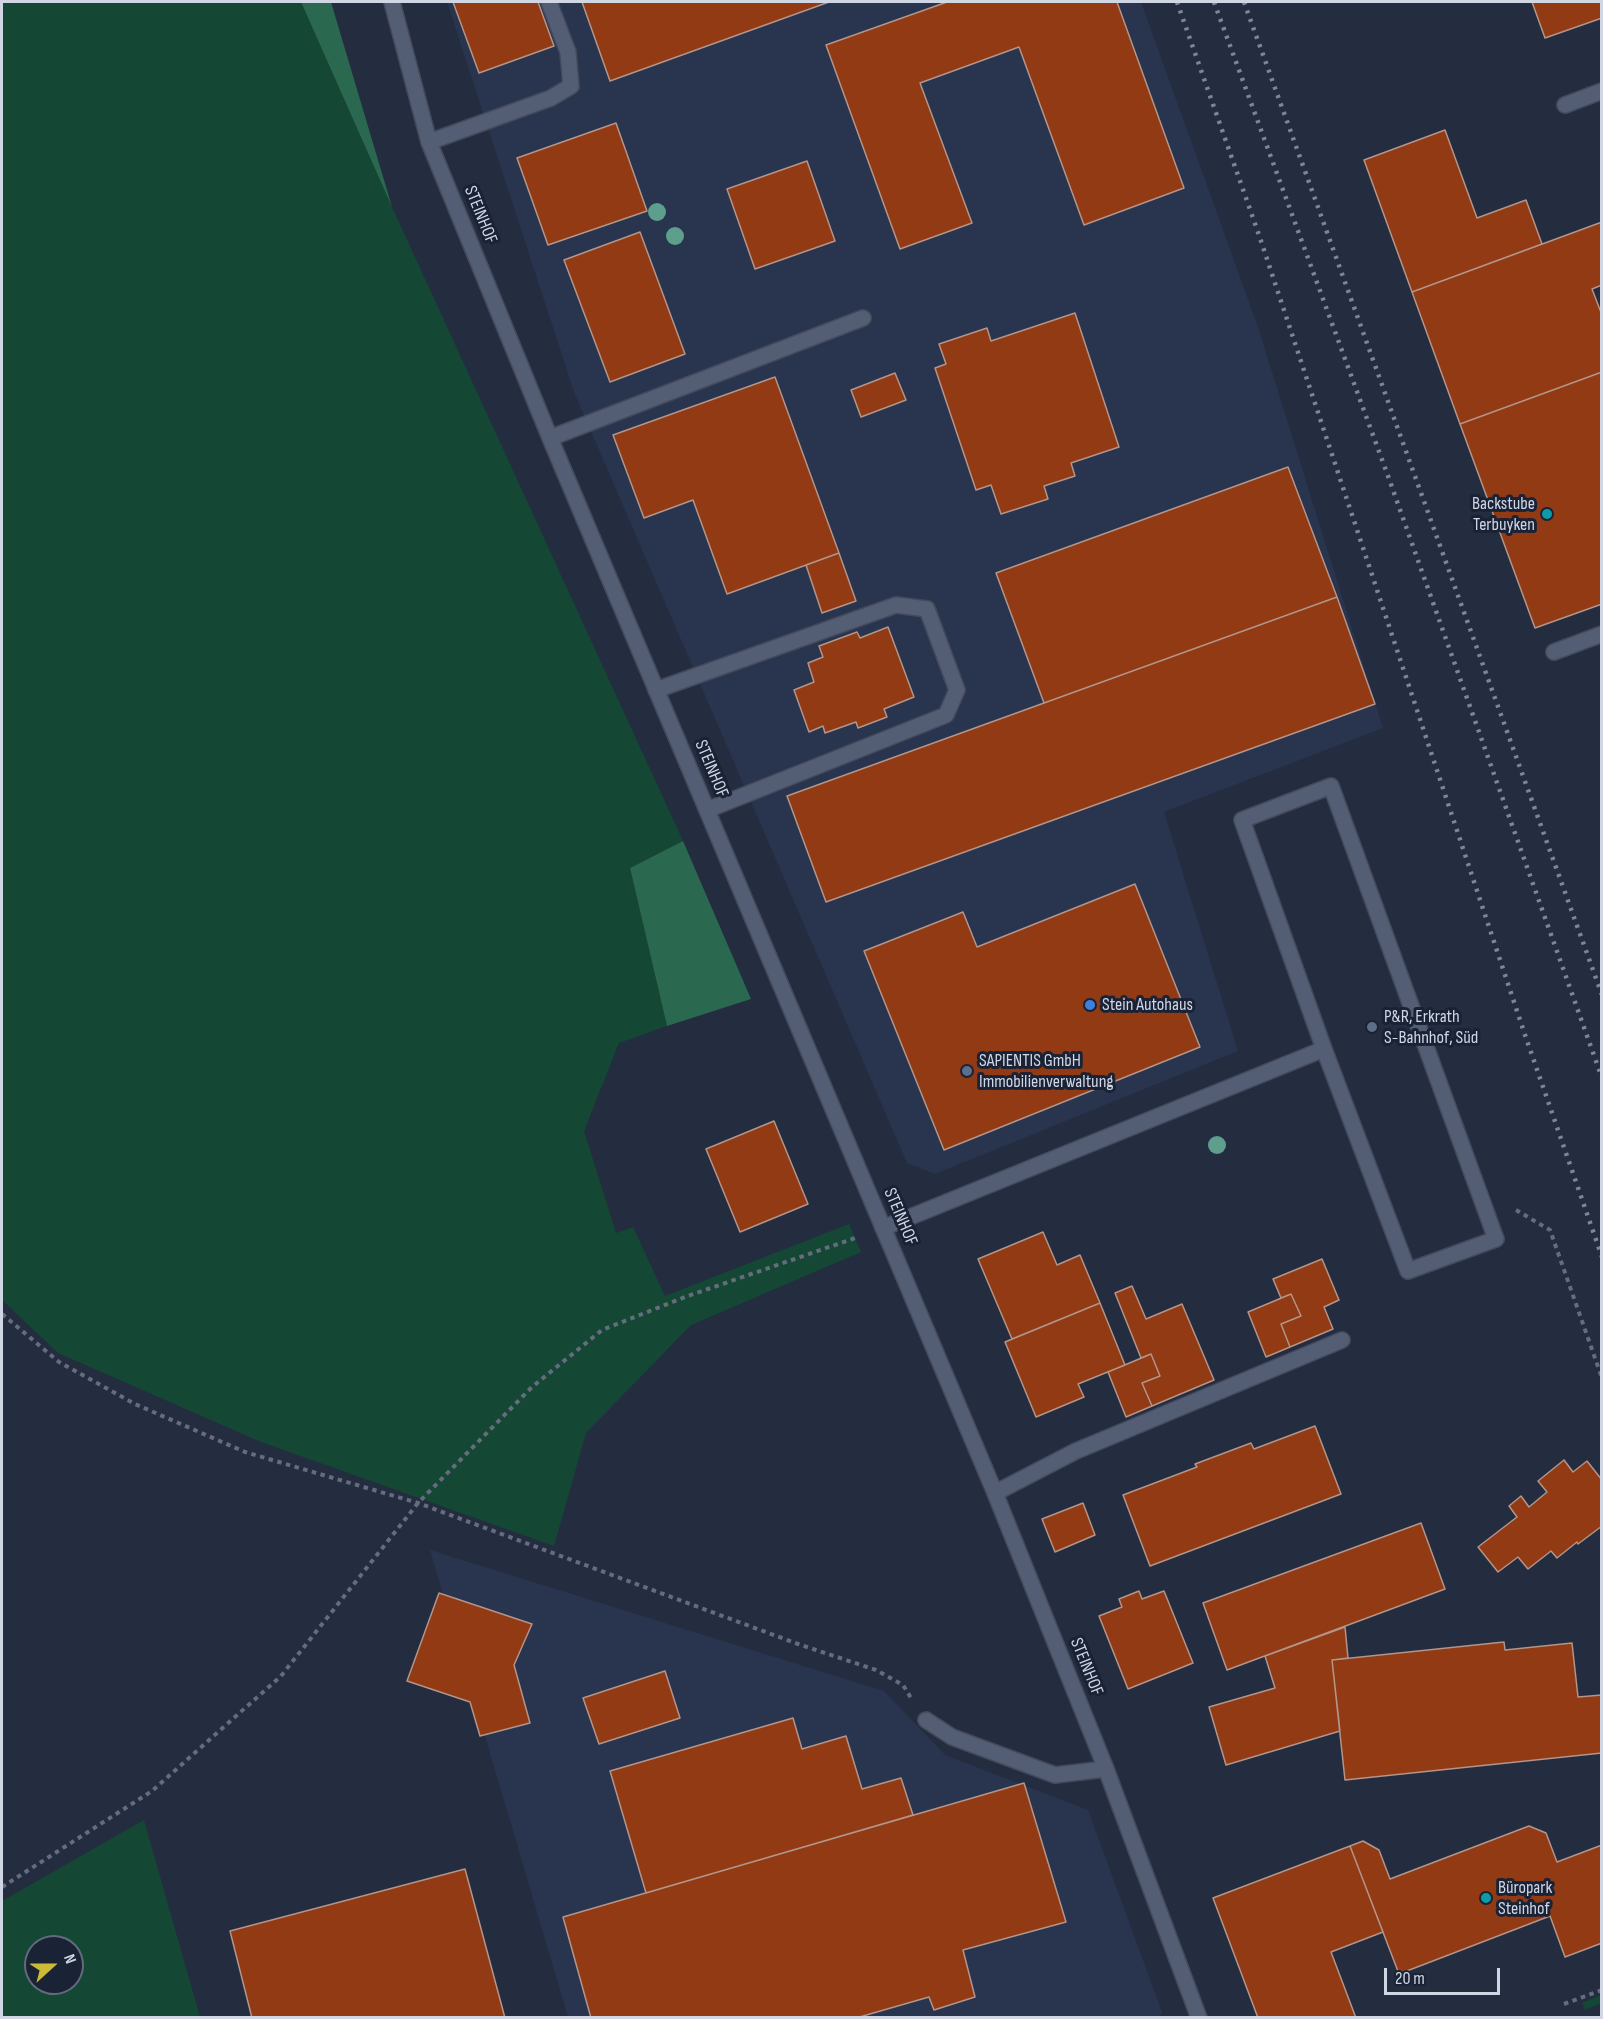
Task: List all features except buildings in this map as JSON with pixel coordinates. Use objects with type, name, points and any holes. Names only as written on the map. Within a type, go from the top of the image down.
[{"type":"street","name":"STEINHOF","points":[[392,2],[429,142],[550,438],[995,1493],[1106,1769],[1199,2018]]},
{"type":"street","points":[[429,142],[551,98],[571,86],[568,52],[549,2]]},
{"type":"street","points":[[1565,105],[1602,91]]},
{"type":"street","points":[[550,438],[863,318]]},
{"type":"street","points":[[656,690],[896,605],[927,609],[957,690],[946,715],[707,810]]},
{"type":"street","points":[[1554,652],[1602,634]]},
{"type":"street","points":[[1331,786],[1496,1239],[1408,1271],[1324,1048],[1242,820],[1331,786]]},
{"type":"street","points":[[883,1228],[1324,1048]]},
{"type":"street","points":[[995,1493],[1076,1451],[1342,1340]]},
{"type":"street","points":[[926,1720],[952,1737],[1054,1775],[1106,1769]]},
{"type":"path","points":[[1477,1186],[1550,1230],[1602,1378]]},
{"type":"path","points":[[2,1887],[152,1791],[281,1676],[418,1503],[532,1387],[602,1330],[685,1297],[883,1228]]},
{"type":"path","points":[[2,1314],[59,1362],[135,1404],[245,1452],[418,1503],[787,1640],[876,1670],[903,1685],[926,1720]]},
{"type":"path","points":[[1564,2004],[1602,1990]]},
{"type":"shaded area","points":[[447,2],[1141,2],[1258,327],[1383,728],[1164,812],[1238,1051],[935,1174],[907,1163],[574,392]]},
{"type":"shaded area","points":[[430,1550],[884,1691],[945,1755],[1088,1810],[1162,2012],[1159,2017],[568,2017]]},
{"type":"green space","points":[[2,2],[301,2],[392,207],[683,841],[630,868],[667,1026],[619,1043],[584,1131],[616,1233],[633,1227],[665,1296],[849,1224],[861,1252],[691,1325],[586,1433],[554,1546],[261,1442],[58,1353],[2,1300]]},
{"type":"green space","points":[[301,2],[331,2],[392,207]]},
{"type":"green space","points":[[683,841],[751,999],[667,1026],[630,868]]},
{"type":"green space","points":[[144,1820],[200,2017],[2,2017],[2,1901]]},
{"type":"green space","points":[[1601,1995],[1601,2003],[1585,2010],[1582,2003]]},
{"type":"railway","points":[[1177,2],[1259,235],[1525,1035],[1602,1257]]},
{"type":"railway","points":[[1214,2],[1388,476],[1602,1078]]},
{"type":"railway","points":[[1244,2],[1602,995]]},
{"type":"place","name":"Backstube Terbuyken","points":[[1547,514]]},
{"type":"place","name":"Stein Autohaus","points":[[1090,1005]]},
{"type":"place","name":"P&R, Erkrath S-Bahnhof, Süd","points":[[1372,1027]]},
{"type":"place","name":"SAPIENTIS GmbH Immobilienverwaltung","points":[[967,1071]]},
{"type":"place","name":"Büropark Steinhof","points":[[1486,1898]]}]
